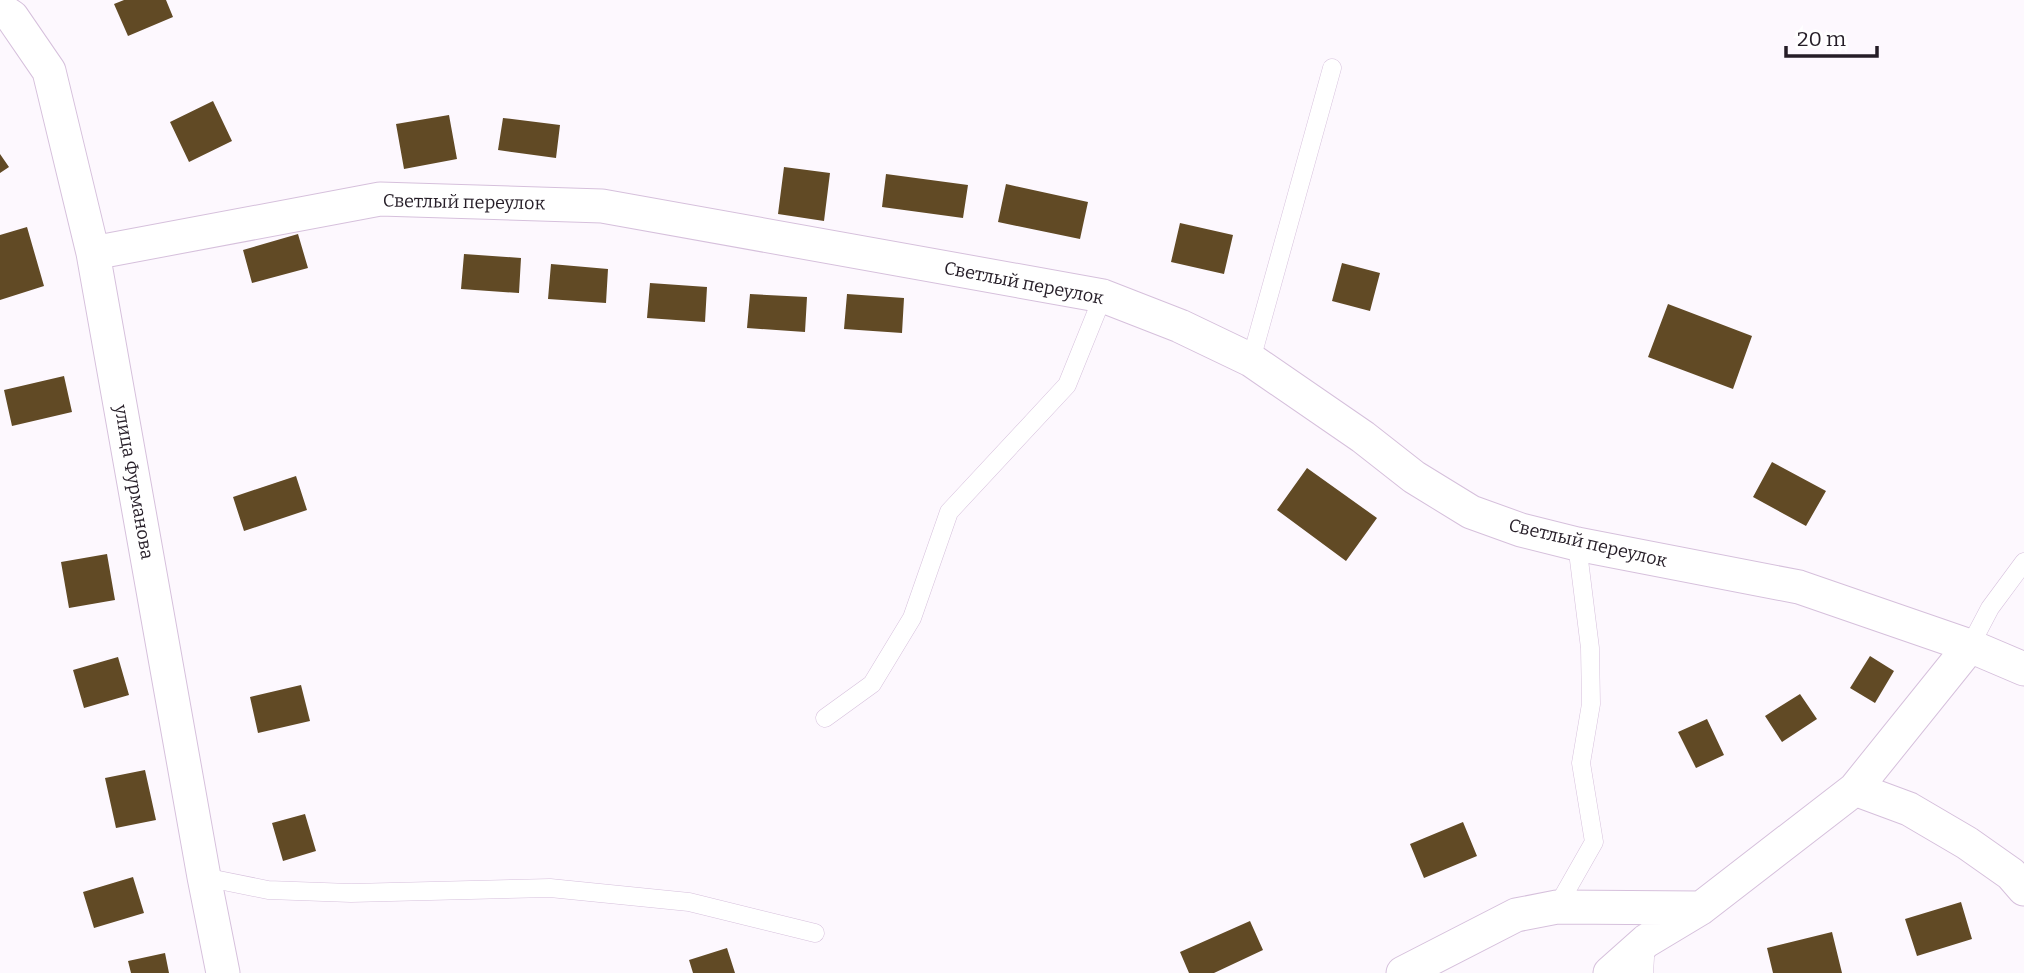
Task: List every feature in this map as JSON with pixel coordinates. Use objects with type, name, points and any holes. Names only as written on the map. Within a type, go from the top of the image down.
[{"type":"street","name":"улица Фурманова","points":[[0,9],[12,17],[49,71],[93,253],[223,973]]},
{"type":"street","name":"Светлый переулок","points":[[93,253],[380,199],[602,206],[1103,296],[1180,326],[1251,360],[1363,437],[1414,477],[1471,512],[1521,530],[1577,544],[1799,587],[1970,646],[2024,669]]},
{"type":"street","points":[[1610,973],[1645,957],[1701,908],[1855,789],[1970,646]]},
{"type":"street","points":[[1855,789],[1909,809],[2020,877]]},
{"type":"street","points":[[1403,973],[1516,915],[1557,908],[1701,908]]},
{"type":"lane","points":[[1251,360],[1332,68]]},
{"type":"lane","points":[[825,718],[872,684],[912,618],[949,512],[1067,385],[1103,296]]},
{"type":"lane","points":[[1557,908],[1594,842],[1581,763],[1591,704],[1590,662],[1577,544]]},
{"type":"lane","points":[[1970,646],[1990,608],[2024,562]]},
{"type":"lane","points":[[204,877],[282,891],[351,893],[550,888],[689,902],[815,933]]},
{"type":"building","points":[[124,0],[166,0],[173,17],[128,36],[114,4]]},
{"type":"building","points":[[213,101],[232,141],[189,162],[170,122]]},
{"type":"building","points":[[449,115],[457,159],[404,169],[396,124]]},
{"type":"building","points":[[503,118],[560,125],[556,158],[498,150]]},
{"type":"building","points":[[0,154],[9,167],[0,173]]},
{"type":"building","points":[[784,167],[830,173],[824,221],[778,214]]},
{"type":"building","points":[[886,174],[968,185],[963,218],[882,207]]},
{"type":"building","points":[[1006,184],[1088,202],[1080,239],[998,222]]},
{"type":"building","points":[[1180,223],[1233,235],[1224,274],[1171,262]]},
{"type":"building","points":[[27,227],[44,286],[0,300],[0,235]]},
{"type":"building","points":[[298,234],[308,268],[252,283],[243,250]]},
{"type":"building","points":[[464,254],[521,258],[519,293],[461,289]]},
{"type":"building","points":[[1342,263],[1380,273],[1370,311],[1332,301]]},
{"type":"building","points":[[551,264],[608,269],[606,303],[548,299]]},
{"type":"building","points":[[650,283],[707,287],[705,322],[647,318]]},
{"type":"building","points":[[750,294],[807,297],[805,332],[747,328]]},
{"type":"building","points":[[847,294],[904,298],[902,333],[844,329]]},
{"type":"building","points":[[1668,304],[1752,336],[1733,389],[1648,357]]},
{"type":"building","points":[[64,376],[72,412],[12,426],[4,390]]},
{"type":"building","points":[[1772,462],[1826,491],[1806,526],[1753,497]]},
{"type":"building","points":[[1307,468],[1377,518],[1346,561],[1277,510]]},
{"type":"building","points":[[296,476],[307,510],[244,531],[233,497]]},
{"type":"building","points":[[107,554],[115,600],[69,608],[61,562]]},
{"type":"building","points":[[1870,656],[1894,671],[1875,703],[1850,688]]},
{"type":"building","points":[[118,657],[129,695],[84,708],[73,670]]},
{"type":"building","points":[[301,685],[310,721],[258,733],[250,697]]},
{"type":"building","points":[[1800,694],[1817,719],[1782,742],[1765,716]]},
{"type":"building","points":[[1707,719],[1724,755],[1696,768],[1678,732]]},
{"type":"building","points":[[145,770],[156,820],[116,828],[105,778]]},
{"type":"building","points":[[305,814],[316,851],[283,861],[272,823]]},
{"type":"building","points":[[1463,822],[1477,856],[1424,878],[1410,844]]},
{"type":"building","points":[[133,877],[144,913],[94,928],[83,892]]},
{"type":"building","points":[[1961,902],[1972,939],[1917,956],[1905,919]]},
{"type":"building","points":[[1250,921],[1263,950],[1214,973],[1189,973],[1180,952]]},
{"type":"building","points":[[1832,932],[1842,973],[1773,973],[1767,948]]},
{"type":"building","points":[[727,948],[735,973],[693,973],[689,960]]},
{"type":"building","points":[[165,953],[169,973],[131,973],[128,961]]}]
